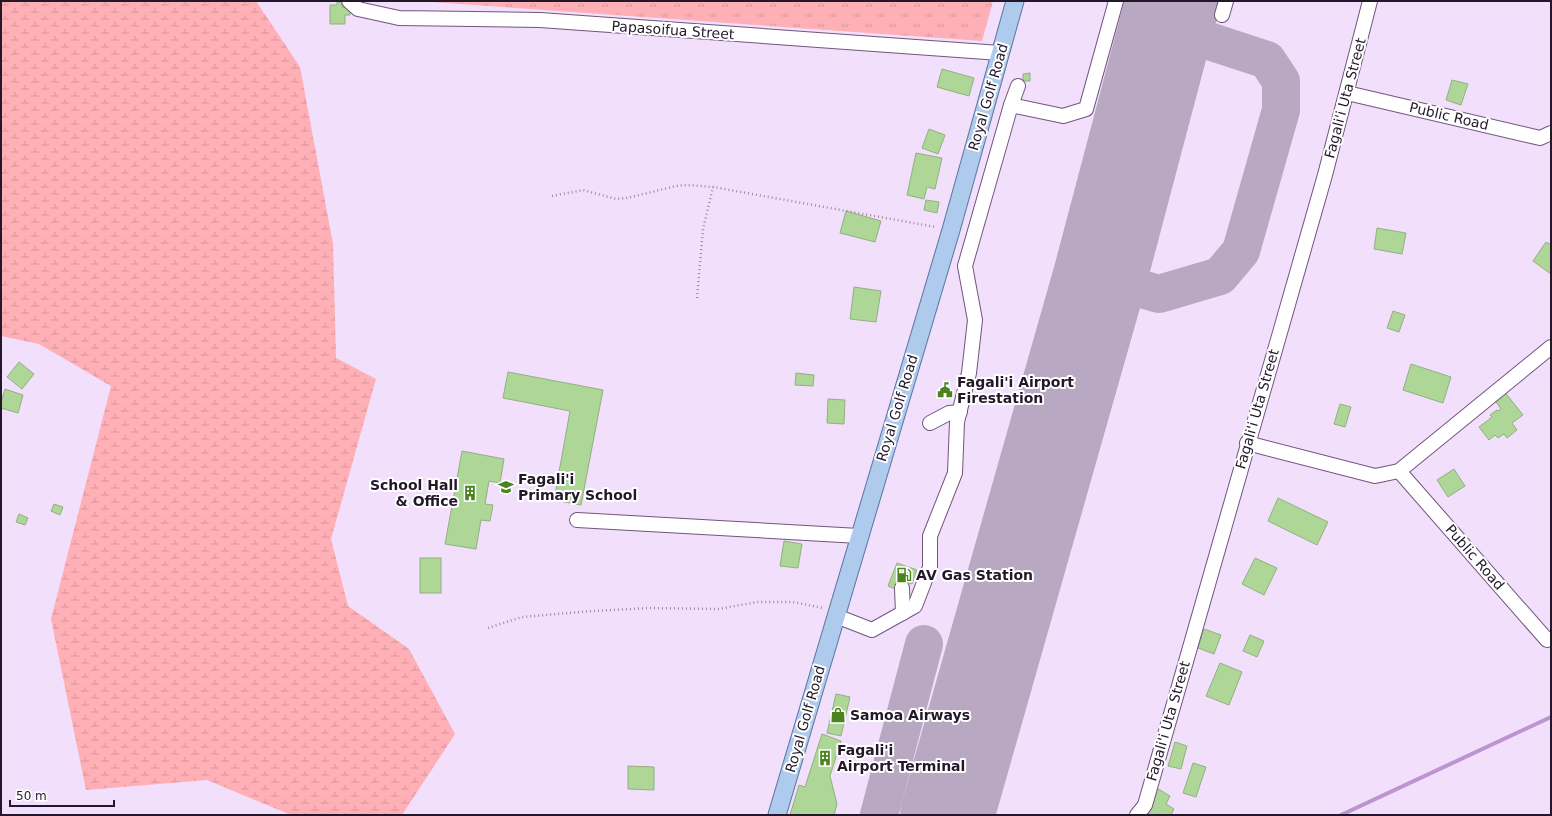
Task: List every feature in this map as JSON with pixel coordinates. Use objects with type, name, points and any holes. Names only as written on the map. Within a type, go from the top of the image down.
[{"type":"main road","name":"Royal Golf Road","points":[[777,815],[951,230],[1015,1]]},
{"type":"street","name":"Papasoifua Street","points":[[349,1],[358,9],[399,18],[540,20],[1000,53]]},
{"type":"street","points":[[1011,105],[1063,116],[1086,109],[1116,1]]},
{"type":"street","points":[[1222,15],[1226,1]]},
{"type":"street","name":"Fagali'i Uta Street","points":[[1137,815],[1145,805],[1247,443],[1325,175],[1370,1]]},
{"type":"street","points":[[836,613],[872,630],[915,606],[930,567],[930,536],[955,473],[957,422],[969,373],[975,320],[965,266],[1011,105],[1018,86]]},
{"type":"street","name":"Public Road","points":[[1346,93],[1540,138],[1551,133]]},
{"type":"street","points":[[1247,443],[1375,476],[1399,471],[1551,348]]},
{"type":"street","points":[[930,423],[949,413],[960,412]]},
{"type":"street","name":"Public Road","points":[[1399,471],[1547,640],[1551,639]]},
{"type":"street","points":[[577,520],[859,536]]},
{"type":"street","points":[[902,588],[903,613]]},
{"type":"path","points":[[552,196],[583,190],[616,199],[627,198],[676,186],[688,185],[713,187],[951,230]]},
{"type":"path","points":[[697,298],[703,229],[713,187]]},
{"type":"path","points":[[488,628],[522,617],[649,608],[719,609],[758,602],[793,602],[836,613]]},
{"type":"green space","points":[[1,1],[256,1],[300,67],[333,244],[336,358],[376,379],[331,539],[348,606],[409,649],[455,734],[402,815],[291,815],[207,780],[86,790],[51,619],[111,386],[39,344],[1,336]]},
{"type":"green space","points":[[417,1],[993,1],[982,41]]},
{"type":"building","points":[[337,2],[342,2],[342,7],[350,7],[350,15],[345,15],[345,24],[330,24],[330,5],[337,5]]},
{"type":"building","points":[[942,69],[974,78],[969,96],[937,87]]},
{"type":"building","points":[[1030,73],[1030,81],[1023,81],[1023,74]]},
{"type":"building","points":[[1452,80],[1468,84],[1461,105],[1446,100]]},
{"type":"building","points":[[929,129],[945,135],[938,154],[922,148]]},
{"type":"building","points":[[916,153],[942,158],[935,189],[927,187],[924,199],[907,195]]},
{"type":"building","points":[[926,200],[939,202],[937,213],[924,210]]},
{"type":"building","points":[[846,211],[881,221],[875,242],[840,233]]},
{"type":"building","points":[[1377,228],[1406,233],[1402,254],[1374,249]]},
{"type":"building","points":[[1546,242],[1551,245],[1551,274],[1533,261]]},
{"type":"building","points":[[854,287],[881,291],[876,322],[850,319]]},
{"type":"building","points":[[1393,311],[1405,315],[1399,332],[1387,328]]},
{"type":"building","points":[[19,362],[34,374],[22,389],[7,377]]},
{"type":"building","points":[[1411,364],[1451,377],[1443,403],[1403,390]]},
{"type":"building","points":[[508,372],[603,390],[581,505],[554,500],[570,411],[503,398]]},
{"type":"building","points":[[796,373],[814,375],[813,386],[795,385]]},
{"type":"building","points":[[5,389],[23,395],[18,413],[1,408]]},
{"type":"building","points":[[1504,391],[1523,415],[1512,423],[1517,430],[1507,438],[1504,434],[1498,438],[1495,435],[1489,440],[1479,427],[1492,417],[1490,415],[1501,409],[1494,399]]},
{"type":"building","points":[[828,399],[845,400],[844,424],[827,423]]},
{"type":"building","points":[[1340,404],[1351,407],[1345,427],[1334,424]]},
{"type":"building","name":"School Hall & Office","points":[[462,451],[504,459],[500,483],[489,481],[485,504],[493,505],[490,521],[481,520],[476,549],[445,544]]},
{"type":"building","points":[[1454,469],[1465,486],[1448,497],[1437,480]]},
{"type":"building","points":[[1278,498],[1328,522],[1317,545],[1268,521]]},
{"type":"building","points":[[54,504],[63,507],[60,515],[51,511]]},
{"type":"building","points":[[19,514],[28,518],[25,525],[16,522]]},
{"type":"building","points":[[784,541],[802,544],[798,568],[780,566]]},
{"type":"building","points":[[420,558],[441,558],[441,593],[420,593]]},
{"type":"building","points":[[1255,558],[1277,568],[1264,595],[1242,584]]},
{"type":"building","name":"AV Gas Station","points":[[897,563],[917,570],[912,584],[901,580],[898,590],[888,586]]},
{"type":"building","points":[[1204,629],[1221,635],[1214,654],[1198,648]]},
{"type":"building","points":[[1250,635],[1264,641],[1257,657],[1243,651]]},
{"type":"building","points":[[1220,663],[1242,672],[1229,705],[1206,696]]},
{"type":"building","name":"Samoa Airways","points":[[836,694],[850,697],[841,736],[827,733]]},
{"type":"building","name":"Fagali'i Airport Terminal","points":[[822,734],[841,741],[830,776],[837,804],[834,815],[790,815],[799,785],[805,787]]},
{"type":"building","points":[[1175,742],[1187,746],[1181,769],[1168,766]]},
{"type":"building","points":[[1193,763],[1206,767],[1196,797],[1183,793]]},
{"type":"building","points":[[628,766],[654,767],[654,790],[628,789]]},
{"type":"building","points":[[1155,787],[1170,796],[1166,804],[1174,809],[1171,815],[1151,815],[1143,811]]},
{"type":"waterway","points":[[1341,815],[1551,717]]},
{"type":"taxiway","points":[[1100,277],[1159,294],[1220,276],[1241,251],[1281,110],[1281,81],[1267,60],[1166,27]]},
{"type":"taxiway","points":[[879,815],[924,644]]},
{"type":"runway","points":[[947,815],[1100,277],[1173,1]]},
{"type":"place","name":"Fagali'i Airport Firestation","points":[[945,390]]},
{"type":"place","name":"Fagali'i Primary School","points":[[506,487]]},
{"type":"place","name":"School Hall & Office","points":[[470,493]]},
{"type":"place","name":"AV Gas Station","points":[[904,575]]},
{"type":"place","name":"Samoa Airways","points":[[838,715]]},
{"type":"place","name":"Fagali'i Airport Terminal","points":[[825,758]]}]
